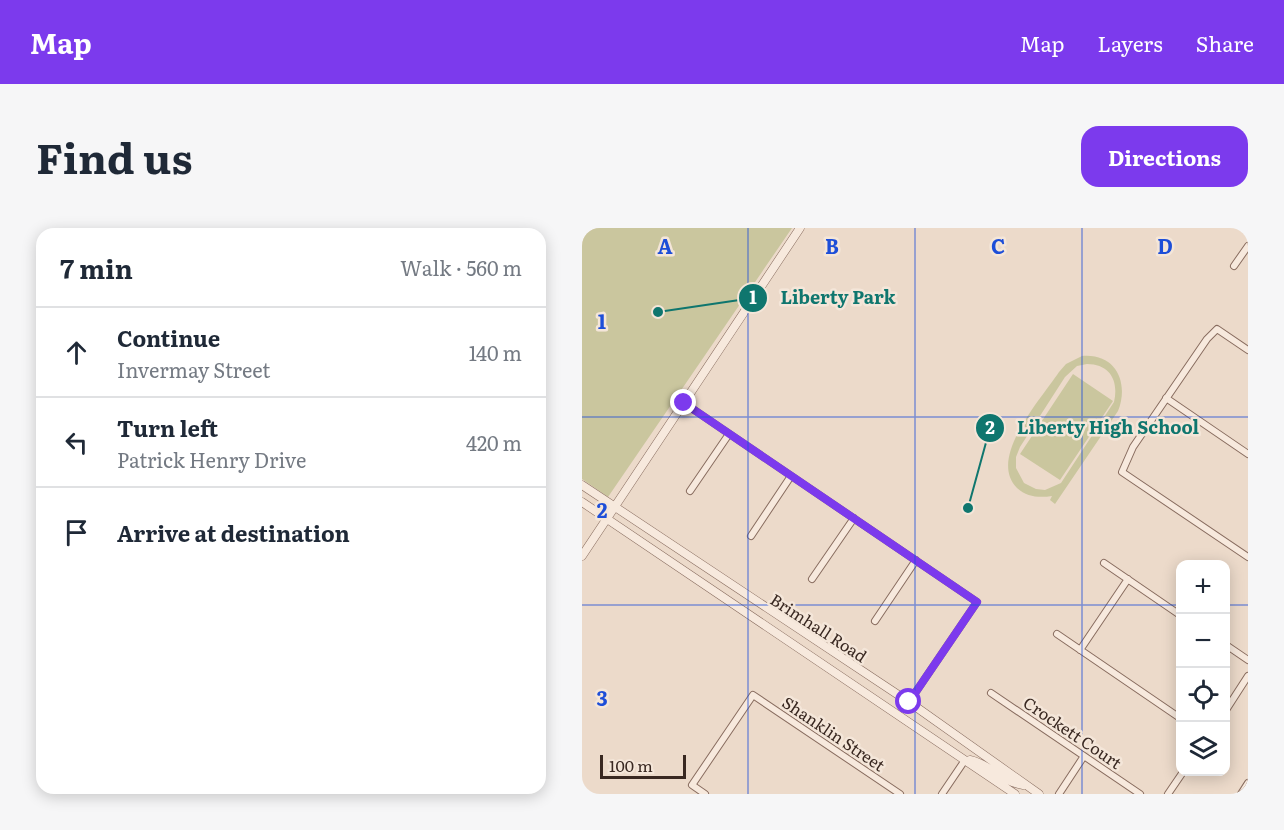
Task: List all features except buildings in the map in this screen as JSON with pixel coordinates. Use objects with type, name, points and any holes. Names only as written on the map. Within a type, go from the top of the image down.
[{"type":"street","points":[[582,556],[800,228]]},
{"type":"street","points":[[1234,266],[1248,246]]},
{"type":"street","points":[[1248,350],[1217,329],[1198,349],[1133,447],[1122,472],[1248,557]]},
{"type":"street","points":[[1166,398],[1248,454]]},
{"type":"street","points":[[684,403],[977,602],[909,702]]},
{"type":"street","points":[[690,491],[729,434]]},
{"type":"street","points":[[751,536],[791,476]]},
{"type":"street","name":"Brimhall Road","points":[[582,485],[909,702],[1039,794]]},
{"type":"street","name":"Brimhall Road","points":[[582,501],[1015,794]]},
{"type":"street","points":[[812,579],[854,518]]},
{"type":"street","points":[[875,621],[916,560]]},
{"type":"street","points":[[1104,563],[1179,614]]},
{"type":"street","points":[[1080,650],[1128,579]]},
{"type":"street","points":[[1057,634],[1176,715]]},
{"type":"street","points":[[1230,648],[1248,660]]},
{"type":"street","points":[[1230,704],[1248,676]]},
{"type":"street","name":"Crockett Court","points":[[991,693],[1140,794]]},
{"type":"street","name":"Shanklin Street","points":[[705,794],[692,785],[753,695],[900,794]]},
{"type":"street","points":[[1059,794],[1084,756]]},
{"type":"street","points":[[942,794],[965,760],[982,764],[1010,783],[1027,786]]},
{"type":"street","points":[[1168,794],[1181,776]]},
{"type":"shaded area","points":[[582,228],[792,228],[608,497],[582,479]]},
{"type":"shaded area","points":[[1082,356],[1094,356],[1104,360],[1117,372],[1122,391],[1118,411],[1055,504],[1050,500],[1052,496],[1033,496],[1017,488],[1009,476],[1008,461],[1012,445],[1020,429],[1066,364]],"holes":[[[1095,365],[1107,370],[1111,375],[1115,387],[1114,402],[1061,483],[1045,490],[1036,489],[1024,483],[1016,468],[1016,457],[1020,447],[1065,377],[1077,366]]]},
{"type":"shaded area","points":[[1073,374],[1113,401],[1060,480],[1020,454]]},
{"type":"place","name":"Liberty Park","points":[[658,312]]},
{"type":"place","name":"Liberty High School","points":[[968,508]]},
{"type":"route","points":[[684,403],[977,602],[909,702]]}]
